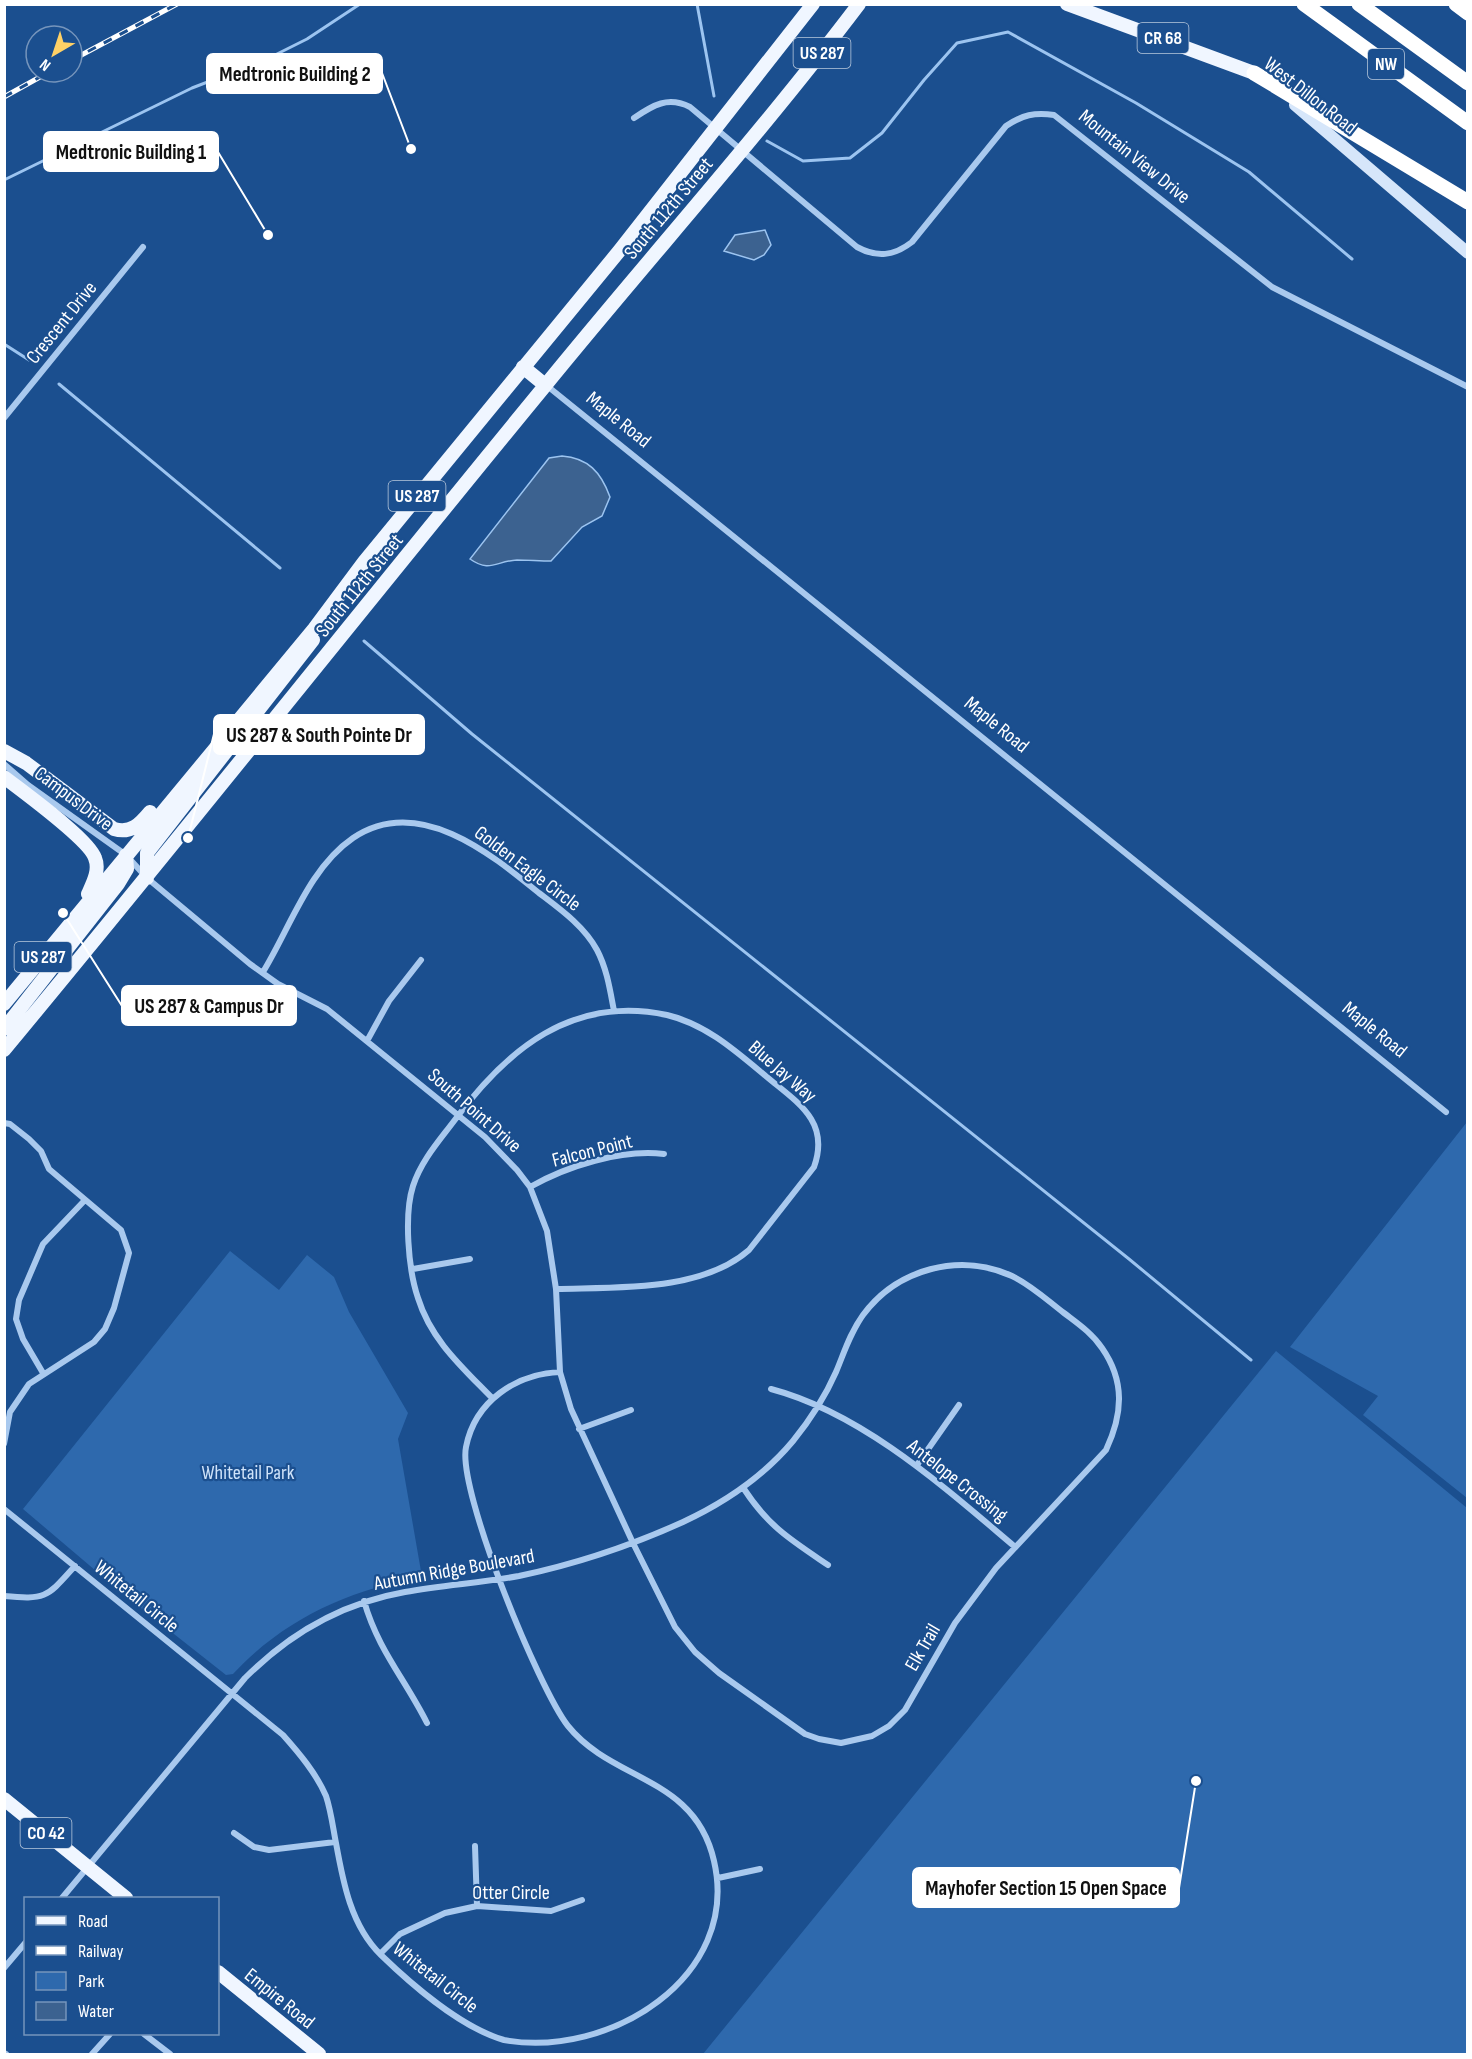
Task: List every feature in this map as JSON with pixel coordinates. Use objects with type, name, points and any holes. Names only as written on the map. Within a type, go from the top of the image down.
[{"type":"highway","name":"NW","points":[[1304,4],[1467,123]]},
{"type":"highway","name":"NW","points":[[1359,4],[1467,83]]},
{"type":"highway","points":[[1454,4],[1467,13]]},
{"type":"highway","points":[[1254,73],[1467,202]]},
{"type":"main road","name":"South 112th Street","points":[[4,1004],[314,629],[384,537],[717,127],[813,4]]},
{"type":"main road","name":"South 112th Street","points":[[4,1050],[147,878],[545,385],[742,151],[859,4]]},
{"type":"main road","name":"West Dillon Road","points":[[1067,4],[1254,73],[1314,119],[1467,253]]},
{"type":"main road","points":[[1454,4],[1467,19]]},
{"type":"main road","name":"Maple Road","points":[[523,367],[545,385]]},
{"type":"main road","points":[[4,751],[26,763],[114,828],[130,829],[139,825],[303,632],[314,629],[314,639],[304,654],[147,853],[147,878]]},
{"type":"main road","points":[[4,777],[73,833],[95,855],[96,876],[81,910]]},
{"type":"main road","points":[[4,1029],[118,884],[126,869],[126,855]]},
{"type":"main road","name":"CO 42","points":[[4,1799],[124,1897]]},
{"type":"main road","name":"Empire Road","points":[[219,1973],[319,2055]]},
{"type":"street","name":"Mountain View Drive","points":[[634,118],[652,106],[671,100],[690,107],[717,127],[742,151],[857,247],[867,252],[887,255],[912,242],[1006,126],[1016,119],[1035,113],[1054,115],[1065,121],[1272,287],[1467,387]]},
{"type":"street","name":"Crescent Drive","points":[[4,418],[143,247]]},
{"type":"street","name":"Maple Road","points":[[545,385],[1446,1112]]},
{"type":"street","name":"Campus Drive","points":[[4,764],[37,792],[126,855]]},
{"type":"street","name":"Golden Eagle Circle","points":[[263,972],[319,872],[334,853],[354,837],[369,829],[412,823],[444,831],[476,846],[565,914],[586,934],[596,949],[607,973],[614,1011]]},
{"type":"street","name":"South Point Drive","points":[[126,855],[147,878],[278,984],[327,1009],[367,1041],[506,1157],[530,1187],[547,1231],[555,1289],[560,1372],[579,1429],[633,1544]]},
{"type":"street","points":[[367,1041],[388,1001],[421,960]]},
{"type":"street","name":"Blue Jay Way","points":[[492,1398],[440,1343],[426,1319],[417,1295],[408,1223],[413,1186],[432,1150],[490,1076],[525,1045],[579,1018],[601,1011],[668,1016],[715,1035],[808,1113],[819,1138],[819,1153],[814,1167],[749,1250],[719,1271],[699,1278],[653,1284],[555,1289]]},
{"type":"street","points":[[4,1123],[10,1124],[29,1139],[41,1151],[49,1169],[120,1230],[129,1253],[114,1308],[98,1338],[43,1373],[18,1398],[10,1412],[4,1444]]},
{"type":"street","name":"Falcon Point","points":[[530,1187],[580,1166],[633,1155],[664,1154]]},
{"type":"street","points":[[43,1373],[23,1339],[16,1318],[19,1300],[43,1244],[86,1200]]},
{"type":"street","points":[[413,1269],[470,1259]]},
{"type":"street","name":"Elk Trail","points":[[633,1544],[675,1627],[695,1652],[719,1673],[805,1734],[841,1743],[872,1736],[889,1726],[903,1712],[955,1623],[1014,1546],[1096,1464],[1116,1430],[1120,1408],[1118,1382],[1109,1358],[1091,1335],[1034,1289],[1013,1276],[973,1266],[942,1266],[920,1272],[898,1281],[882,1293],[863,1314],[849,1338],[836,1374],[818,1407]]},
{"type":"street","name":"Whitetail Circle","points":[[4,1509],[283,1735],[302,1756],[327,1798],[335,1842],[355,1917],[366,1937],[380,1954],[463,2021],[482,2031],[528,2045],[556,2047],[584,2042],[636,2021],[660,2003],[682,1981],[699,1957],[711,1933],[717,1912],[718,1878],[713,1856],[704,1834],[690,1813],[671,1794],[595,1751],[566,1724],[524,1644],[472,1500],[465,1465],[470,1433],[492,1398],[507,1386],[530,1377],[560,1372]]},
{"type":"street","name":"Antelope Crossing","points":[[771,1389],[798,1396],[917,1465],[1014,1546]]},
{"type":"street","points":[[917,1465],[959,1405]]},
{"type":"street","name":"Autumn Ridge Boulevard","points":[[64,1897],[231,1693],[257,1665],[293,1636],[327,1617],[364,1601],[405,1592],[500,1579],[597,1557],[633,1544],[718,1505],[744,1489],[782,1454],[818,1407]]},
{"type":"street","points":[[579,1429],[631,1410]]},
{"type":"street","points":[[744,1489],[761,1514],[775,1529],[828,1565]]},
{"type":"street","points":[[4,1596],[38,1598],[50,1593],[75,1566]]},
{"type":"street","points":[[364,1601],[380,1645],[413,1695],[427,1723]]},
{"type":"street","points":[[234,1833],[254,1847],[269,1850],[335,1842]]},
{"type":"street","points":[[475,1846],[477,1906]]},
{"type":"street","points":[[718,1878],[760,1869]]},
{"type":"street","name":"Otter Circle","points":[[380,1954],[400,1934],[445,1913],[477,1906],[551,1911],[582,1900]]},
{"type":"street","points":[[4,1968],[24,1944]]},
{"type":"street","points":[[92,2055],[109,2035]]},
{"type":"street","points":[[145,2035],[170,2055]]},
{"type":"green space","points":[[1467,1122],[1467,1498],[1363,1415],[1378,1396],[1290,1347]]},
{"type":"green space","name":"Whitetail Park","points":[[230,1251],[279,1290],[307,1255],[334,1277],[349,1312],[408,1413],[398,1439],[422,1577],[369,1590],[319,1610],[274,1637],[233,1674],[226,1675],[122,1593],[23,1509]]},
{"type":"green space","points":[[1276,1351],[1467,1508],[1467,2054],[703,2054]]},
{"type":"water","points":[[765,230],[771,245],[764,255],[754,260],[724,251],[735,235]]},
{"type":"water","points":[[562,456],[586,463],[602,480],[610,497],[602,516],[582,527],[551,561],[517,560],[488,566],[470,559],[549,458]]},
{"type":"waterway","points":[[4,180],[192,88],[267,59],[307,39],[360,4]]},
{"type":"waterway","points":[[697,4],[714,96]]},
{"type":"waterway","points":[[767,141],[803,161],[850,158],[882,133],[957,43],[1008,32],[1136,103],[1249,172],[1352,259]]},
{"type":"waterway","points":[[4,344],[29,360]]},
{"type":"waterway","points":[[59,384],[280,568]]},
{"type":"waterway","points":[[364,641],[472,734],[1129,1259],[1251,1360]]},
{"type":"railway","points":[[84,54],[177,4]]},
{"type":"railway","points":[[4,97],[27,84]]},
{"type":"place","name":"Medtronic Building 2","points":[[411,149]]},
{"type":"place","name":"Medtronic Building 1","points":[[268,235]]},
{"type":"place","name":"US 287 & South Pointe Dr","points":[[188,838]]},
{"type":"place","name":"US 287 & Campus Dr","points":[[63,913]]},
{"type":"place","name":"Mayhofer Section 15 Open Space","points":[[1196,1781]]}]
